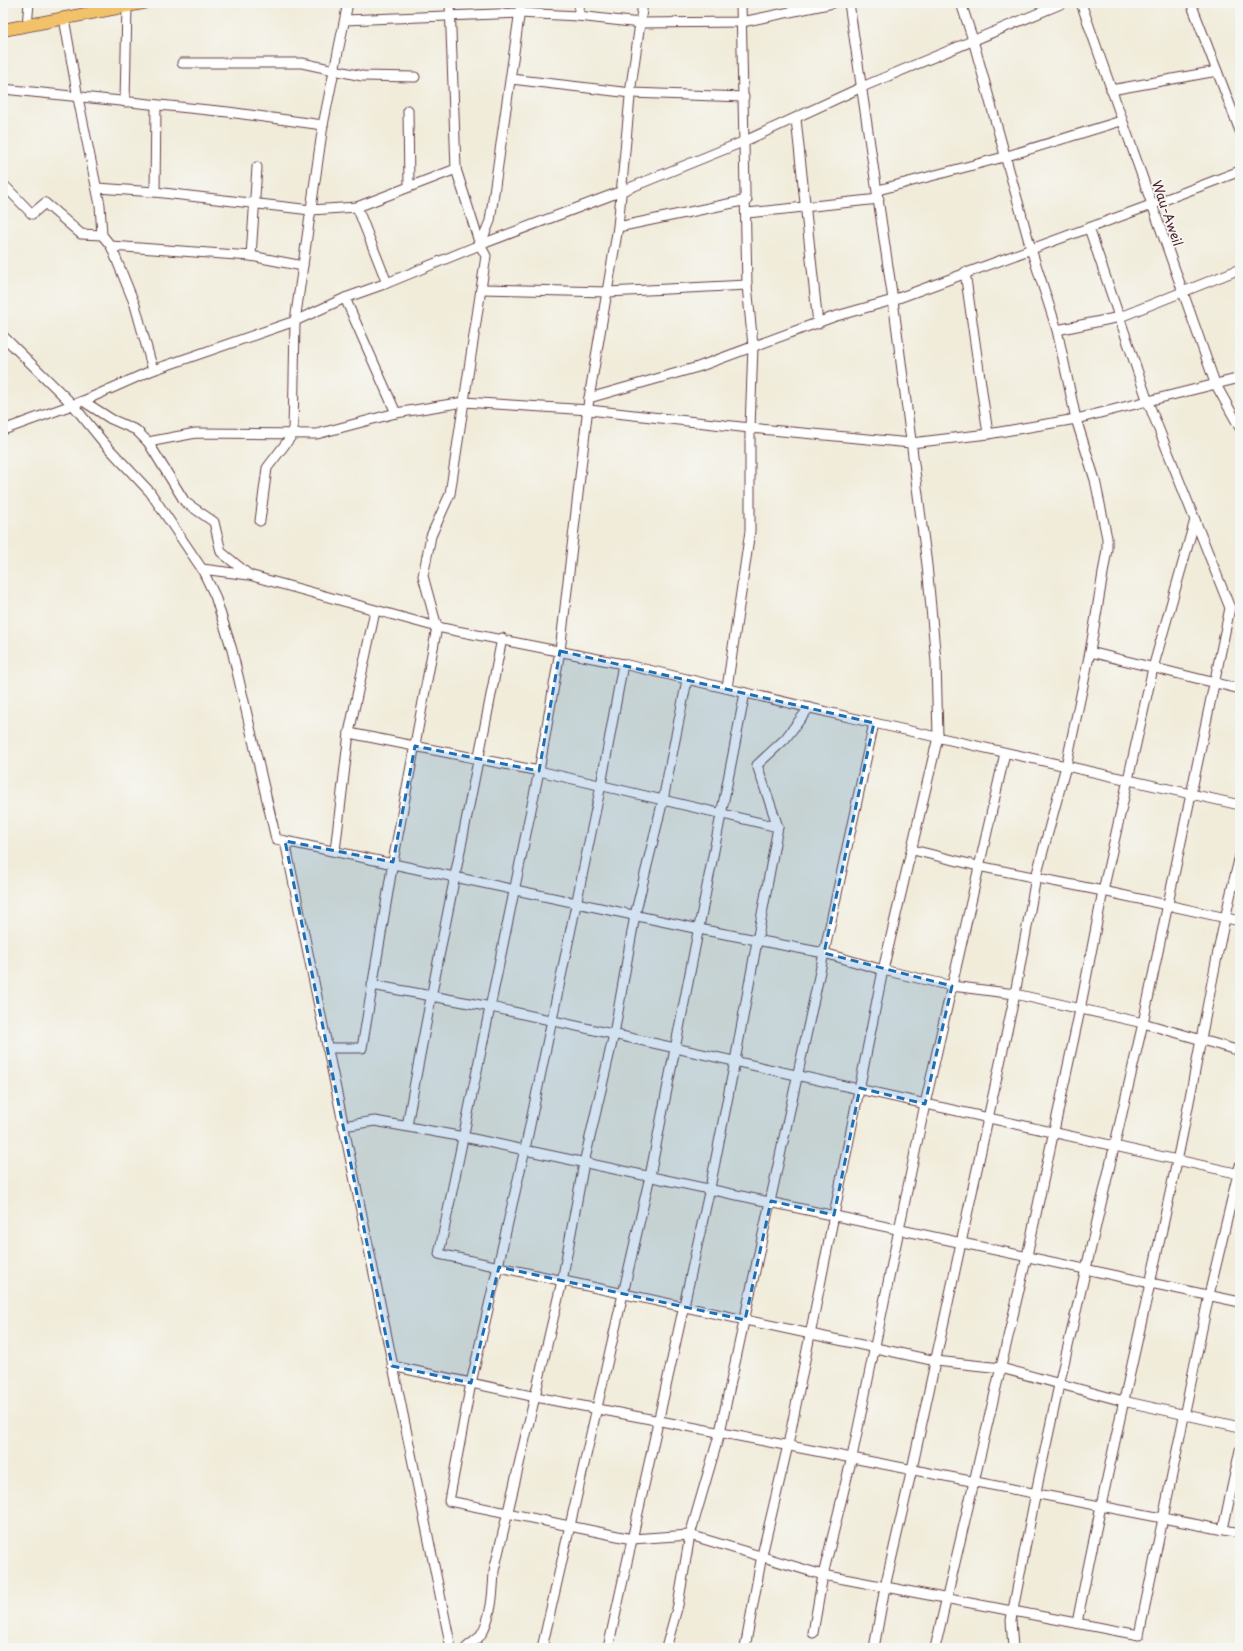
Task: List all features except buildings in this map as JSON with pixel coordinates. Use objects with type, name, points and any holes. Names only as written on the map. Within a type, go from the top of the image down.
[{"type":"main road","points":[[3,30],[141,3]]},
{"type":"street","points":[[27,26],[29,3]]},
{"type":"street","points":[[260,521],[267,468],[293,434],[295,321],[324,125],[348,3]]},
{"type":"street","points":[[327,1048],[362,1048],[393,862],[437,627],[423,576],[431,536],[450,494],[486,256],[480,245],[456,168],[450,3]]},
{"type":"street","points":[[480,245],[490,221],[521,3]]},
{"type":"street","points":[[578,16],[580,3]]},
{"type":"street","points":[[643,3],[631,93],[618,227],[590,398],[560,651],[539,771],[439,1254],[936,1361],[1001,1368],[1059,1385],[1123,1401],[1240,1427]]},
{"type":"street","points":[[727,688],[750,531],[750,428],[754,346],[747,285],[747,200],[741,3]]},
{"type":"street","points":[[345,20],[519,13],[578,16],[640,23],[742,22],[833,3]]},
{"type":"street","points":[[745,1648],[762,1555],[788,1445],[883,970],[913,850],[938,737],[936,661],[927,565],[893,300],[849,3]]},
{"type":"street","points":[[874,1648],[885,1587],[936,1361],[1015,994],[1036,877],[1066,766],[1090,652],[1106,560],[1107,538],[1095,480],[1076,419],[1057,330],[1004,157],[973,40],[960,3]]},
{"type":"street","points":[[3,430],[83,401],[153,370],[295,321],[345,298],[622,191],[796,119],[862,87],[1063,3]]},
{"type":"street","name":"Wau-Aweil","points":[[1081,3],[1215,383],[1240,428]]},
{"type":"street","points":[[1192,3],[1240,131]]},
{"type":"street","points":[[125,102],[127,6]]},
{"type":"street","points":[[64,18],[78,98],[97,188],[102,235],[111,246],[135,305],[153,370]]},
{"type":"street","points":[[182,63],[302,63],[362,76],[415,77]]},
{"type":"street","points":[[1111,90],[1217,71]]},
{"type":"street","points":[[511,79],[631,93],[744,97]]},
{"type":"street","points":[[3,89],[156,106],[228,112],[324,125]]},
{"type":"street","points":[[156,106],[156,192]]},
{"type":"street","points":[[408,110],[409,186]]},
{"type":"street","points":[[796,119],[818,324]]},
{"type":"street","points":[[747,213],[806,207],[878,195],[1122,121]]},
{"type":"street","points":[[251,256],[257,167]]},
{"type":"street","points":[[97,188],[156,192],[311,210],[357,207],[456,168]]},
{"type":"street","points":[[590,398],[698,367],[818,324],[833,317],[893,300],[1240,171]]},
{"type":"street","points":[[3,184],[32,214],[45,203],[81,234],[102,235]]},
{"type":"street","points":[[618,227],[747,200]]},
{"type":"street","points":[[357,207],[387,283]]},
{"type":"street","points":[[1013,1648],[1011,1620],[1012,1611],[1036,1492],[1059,1385],[1088,1269],[1114,1147],[1144,1023],[1230,608],[1148,402],[1089,228]]},
{"type":"street","points":[[111,246],[251,256],[303,266]]},
{"type":"street","points":[[1057,330],[1120,317],[1240,269]]},
{"type":"street","points":[[965,272],[988,434]]},
{"type":"street","points":[[481,289],[608,292],[747,285]]},
{"type":"street","points":[[345,298],[396,413]]},
{"type":"street","points":[[3,336],[73,405],[104,443],[150,492],[202,569],[215,596],[232,650],[276,839],[393,862],[699,929],[824,953],[883,970],[952,986],[1015,994],[1080,1010],[1144,1023],[1240,1051]]},
{"type":"street","points":[[148,442],[196,433],[317,434],[396,413],[464,402],[589,410],[750,428],[911,443],[988,434],[1076,419],[1148,402],[1215,383],[1240,378]]},
{"type":"street","points":[[83,401],[111,419],[136,430],[148,442],[185,502],[214,522],[221,552],[249,575]]},
{"type":"street","points":[[935,1648],[976,1481],[1027,1256],[1080,1010],[1103,891],[1153,668],[1195,520]]},
{"type":"street","points":[[202,569],[249,575],[437,627],[502,638],[623,664],[686,680],[727,688],[1005,753],[1240,805]]},
{"type":"street","points":[[335,851],[349,733],[375,611]]},
{"type":"street","points":[[407,1126],[430,994],[456,877],[502,638]]},
{"type":"street","points":[[1090,652],[1240,689]]},
{"type":"street","points":[[372,985],[430,994],[491,1007],[552,1021],[735,1061],[799,1076],[860,1088],[1114,1147],[1239,1171],[1209,1295],[1139,1635],[823,1575],[762,1555],[690,1535],[632,1539],[449,1501],[471,1383],[525,1149],[552,1021],[601,785],[623,664]]},
{"type":"street","points":[[466,1648],[480,1636],[487,1622],[492,1596],[494,1571],[562,1281],[584,1163],[614,1034],[635,915],[663,800],[686,680]]},
{"type":"street","points":[[542,1648],[650,1176],[745,693]]},
{"type":"street","points":[[608,1648],[710,1188],[778,826],[757,765],[785,738],[809,708]]},
{"type":"street","points":[[666,1648],[678,1604],[690,1535],[720,1432],[799,1076],[874,723]]},
{"type":"street","points":[[349,733],[539,771],[778,826]]},
{"type":"street","points":[[813,1633],[823,1575],[852,1457],[873,1348],[925,1104],[978,866],[1005,753]]},
{"type":"street","points":[[285,841],[451,1648]]},
{"type":"street","points":[[913,850],[978,866],[1103,891],[1240,921]]},
{"type":"street","points":[[1077,1623],[1100,1504],[1177,1160],[1224,918],[1240,856]]},
{"type":"street","points":[[343,1126],[375,1121],[464,1137],[710,1188],[1240,1302]]},
{"type":"street","points":[[392,1366],[536,1397],[1100,1504],[1240,1533]]},
{"type":"street","points":[[1223,1529],[1240,1450]]},
{"type":"highlighted area","points":[[560,651],[874,723],[824,953],[952,986],[925,1104],[860,1088],[834,1215],[771,1201],[745,1320],[499,1267],[471,1383],[392,1366],[285,841],[393,862],[415,746],[539,771]]}]
